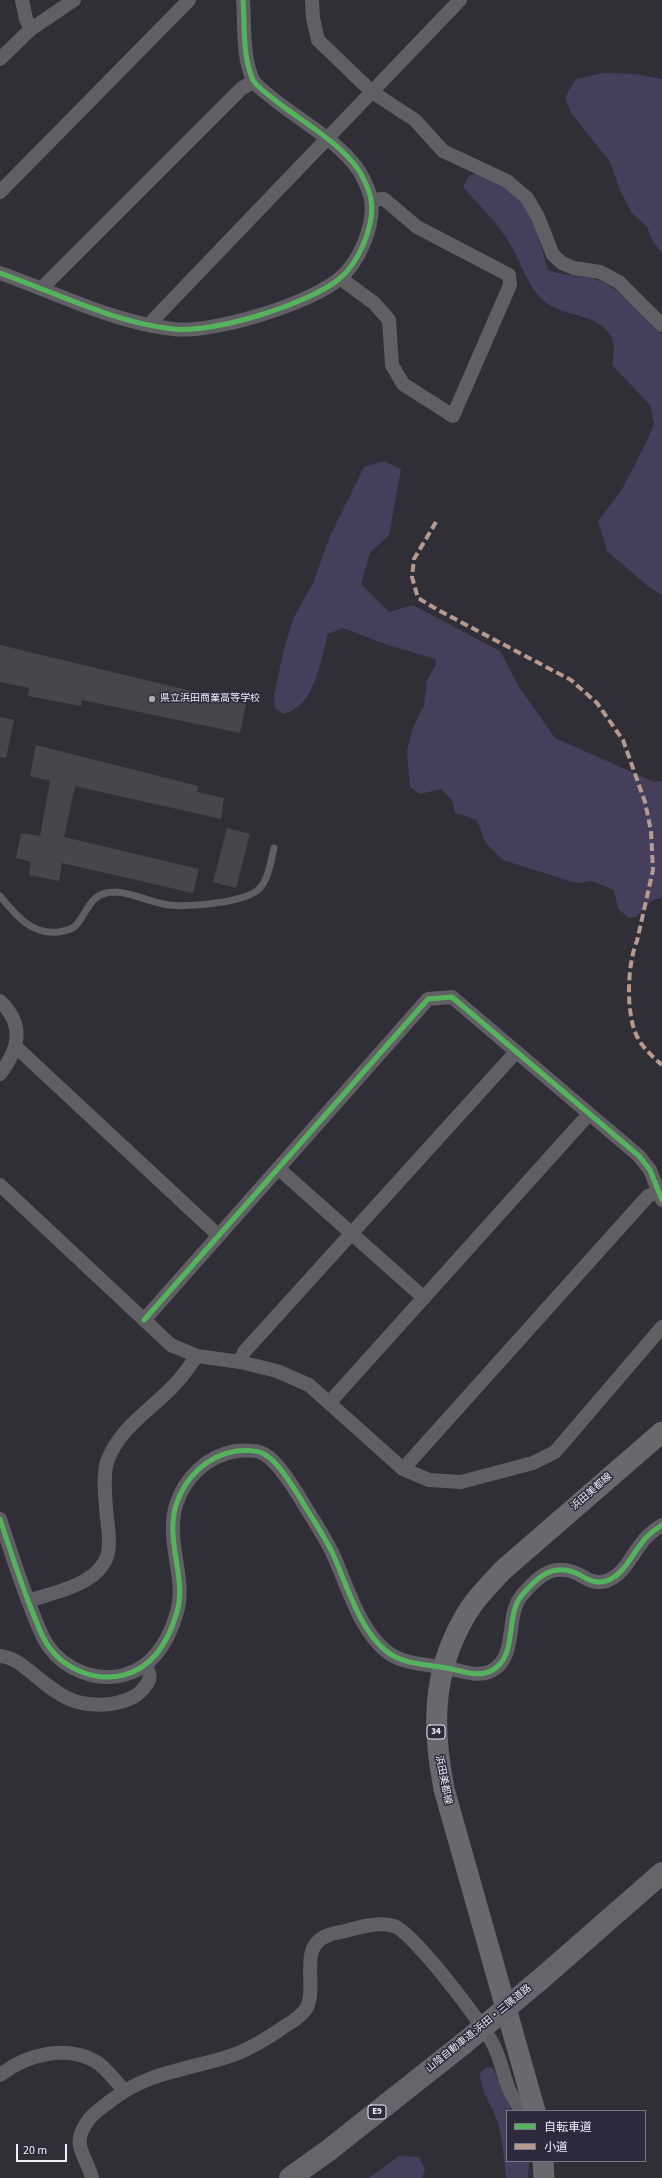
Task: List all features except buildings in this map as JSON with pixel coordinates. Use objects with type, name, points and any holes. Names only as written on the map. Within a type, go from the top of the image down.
[{"type":"highway","name":"山陰自動車道;浜田・三隅道路","points":[[290,2178],[329,2150],[463,2044],[542,1978],[662,1873]]},
{"type":"main road","name":"浜田美都線","points":[[535,2110],[444,1789],[436,1741],[435,1720],[438,1692],[443,1667],[464,1617],[502,1570],[662,1432]]},
{"type":"main road","points":[[543,2162],[544,2178]]},
{"type":"street","points":[[22,0],[26,19],[31,29]]},
{"type":"street","points":[[0,59],[31,29],[74,0]]},
{"type":"street","points":[[0,192],[189,0]]},
{"type":"street","points":[[0,273],[42,288],[97,312],[152,326],[176,330],[202,330],[266,312],[311,295],[340,278],[360,252],[369,231],[371,200],[364,178],[349,157],[328,140],[290,114],[253,82],[247,61],[243,0]]},
{"type":"street","points":[[312,0],[313,18],[318,40],[372,92],[415,120],[443,151],[507,181],[527,198],[538,217],[553,255],[562,263],[574,268],[600,272],[619,282],[662,325]]},
{"type":"street","points":[[152,326],[154,319],[328,140],[460,0]]},
{"type":"street","points":[[42,288],[242,88],[253,82]]},
{"type":"street","points":[[340,278],[374,303],[389,320],[392,365],[403,384],[453,416],[510,285],[509,275],[417,227],[384,199],[371,200]]},
{"type":"street","points":[[144,1320],[428,999],[452,997],[640,1156],[650,1170],[661,1195],[648,1196],[403,1469]]},
{"type":"street","points":[[0,1001],[11,1014],[17,1030],[16,1047],[0,1074]]},
{"type":"street","points":[[16,1047],[218,1235]]},
{"type":"street","points":[[240,1362],[244,1352],[516,1052]]},
{"type":"street","points":[[329,1403],[589,1114]]},
{"type":"street","points":[[278,1168],[424,1298]]},
{"type":"street","points":[[0,1185],[171,1345],[196,1356],[240,1362],[277,1371],[309,1385],[403,1469],[429,1480],[461,1482],[533,1463],[555,1452],[662,1327]]},
{"type":"street","points":[[28,1601],[83,1581],[95,1574],[102,1566],[108,1554],[109,1541],[105,1489],[107,1463],[124,1432],[177,1383],[196,1356]]},
{"type":"street","points":[[0,1519],[28,1601],[42,1636],[49,1648],[60,1660],[73,1669],[89,1675],[118,1676],[132,1673],[145,1666],[160,1650],[178,1609],[179,1590],[171,1526],[177,1503],[191,1475],[212,1458],[238,1450],[264,1453],[286,1474],[330,1550],[366,1627],[387,1652],[419,1665],[443,1667],[480,1674],[493,1670],[504,1659],[508,1646],[514,1607],[520,1596],[545,1573],[559,1569],[570,1570],[592,1582],[607,1581],[620,1572],[642,1541],[662,1525]]},
{"type":"street","points":[[0,1656],[14,1660],[22,1665],[63,1697],[75,1703],[87,1705],[114,1703],[135,1697],[142,1692],[150,1677],[150,1673],[145,1666]]},
{"type":"street","points":[[92,2178],[89,2166],[81,2154],[80,2139],[91,2117],[124,2090],[138,2082],[161,2074],[229,2057],[274,2034],[306,2009],[310,1990],[310,1957],[312,1949],[319,1941],[328,1935],[367,1925],[396,1926],[408,1934],[436,1967],[493,2044],[509,2089],[520,2110]]},
{"type":"street","points":[[0,2075],[28,2058],[45,2054],[77,2055],[100,2064],[124,2090]]},
{"type":"lane","points":[[0,896],[26,925],[48,933],[67,931],[77,925],[92,900],[102,894],[117,892],[170,905],[234,901],[244,897],[260,888],[270,867],[274,848]]},
{"type":"shaded area","points":[[603,73],[636,74],[662,79],[662,253],[653,242],[647,227],[632,213],[620,190],[610,162],[571,113],[565,97],[576,79]]},
{"type":"shaded area","points":[[478,172],[497,177],[524,205],[535,225],[548,270],[562,274],[599,280],[605,283],[628,300],[662,335],[662,595],[649,587],[607,551],[598,521],[621,491],[647,441],[654,424],[650,405],[612,365],[614,344],[608,332],[601,325],[552,306],[537,294],[501,230],[463,187],[469,176]]},
{"type":"shaded area","points":[[384,461],[401,469],[389,535],[370,553],[361,584],[389,612],[413,605],[500,651],[519,687],[555,738],[654,782],[662,781],[662,897],[651,901],[636,917],[628,918],[618,908],[614,890],[592,881],[576,883],[503,860],[486,843],[477,820],[455,813],[452,800],[441,789],[420,794],[410,787],[407,751],[412,730],[424,705],[427,680],[436,665],[435,659],[388,645],[343,628],[328,634],[315,681],[303,702],[294,710],[283,714],[275,708],[274,696],[283,653],[293,619],[313,583],[330,536],[364,467]]},
{"type":"shaded area","points":[[488,2067],[493,2068],[512,2110],[506,2110],[506,2162],[529,2162],[528,2178],[506,2178],[500,2130],[496,2116],[484,2092],[480,2072]]},
{"type":"shaded area","points":[[399,2156],[419,2157],[425,2170],[422,2178],[369,2178]]},
{"type":"marked path","points":[[436,522],[414,559],[412,577],[418,598],[571,680],[597,703],[623,740],[645,802],[651,831],[653,870],[631,963],[629,991],[631,1018],[634,1030],[639,1040],[653,1057],[662,1065]]},
{"type":"cycle path","points":[[0,273],[85,306],[128,320],[173,329],[190,329],[211,327],[235,322],[284,307],[325,289],[346,272],[359,254],[368,232],[372,210],[370,195],[367,187],[357,168],[336,145],[282,106],[254,82],[249,71],[247,61],[243,0]]},
{"type":"cycle path","points":[[144,1320],[428,999],[452,997],[639,1156],[650,1170],[662,1200]]},
{"type":"cycle path","points":[[0,1519],[23,1588],[46,1643],[56,1655],[73,1668],[82,1672],[103,1677],[124,1675],[144,1666],[152,1659],[165,1642],[174,1622],[179,1599],[180,1586],[173,1533],[173,1519],[176,1505],[185,1485],[198,1469],[216,1458],[236,1451],[250,1451],[264,1454],[278,1466],[297,1493],[332,1552],[354,1605],[368,1630],[386,1651],[393,1656],[407,1661],[468,1673],[486,1673],[500,1665],[508,1646],[517,1604],[522,1595],[541,1576],[555,1570],[562,1570],[571,1571],[595,1582],[606,1581],[617,1575],[645,1538],[662,1525]]},
{"type":"place","name":"県立浜田商業高等学校","points":[[152,699]]}]
